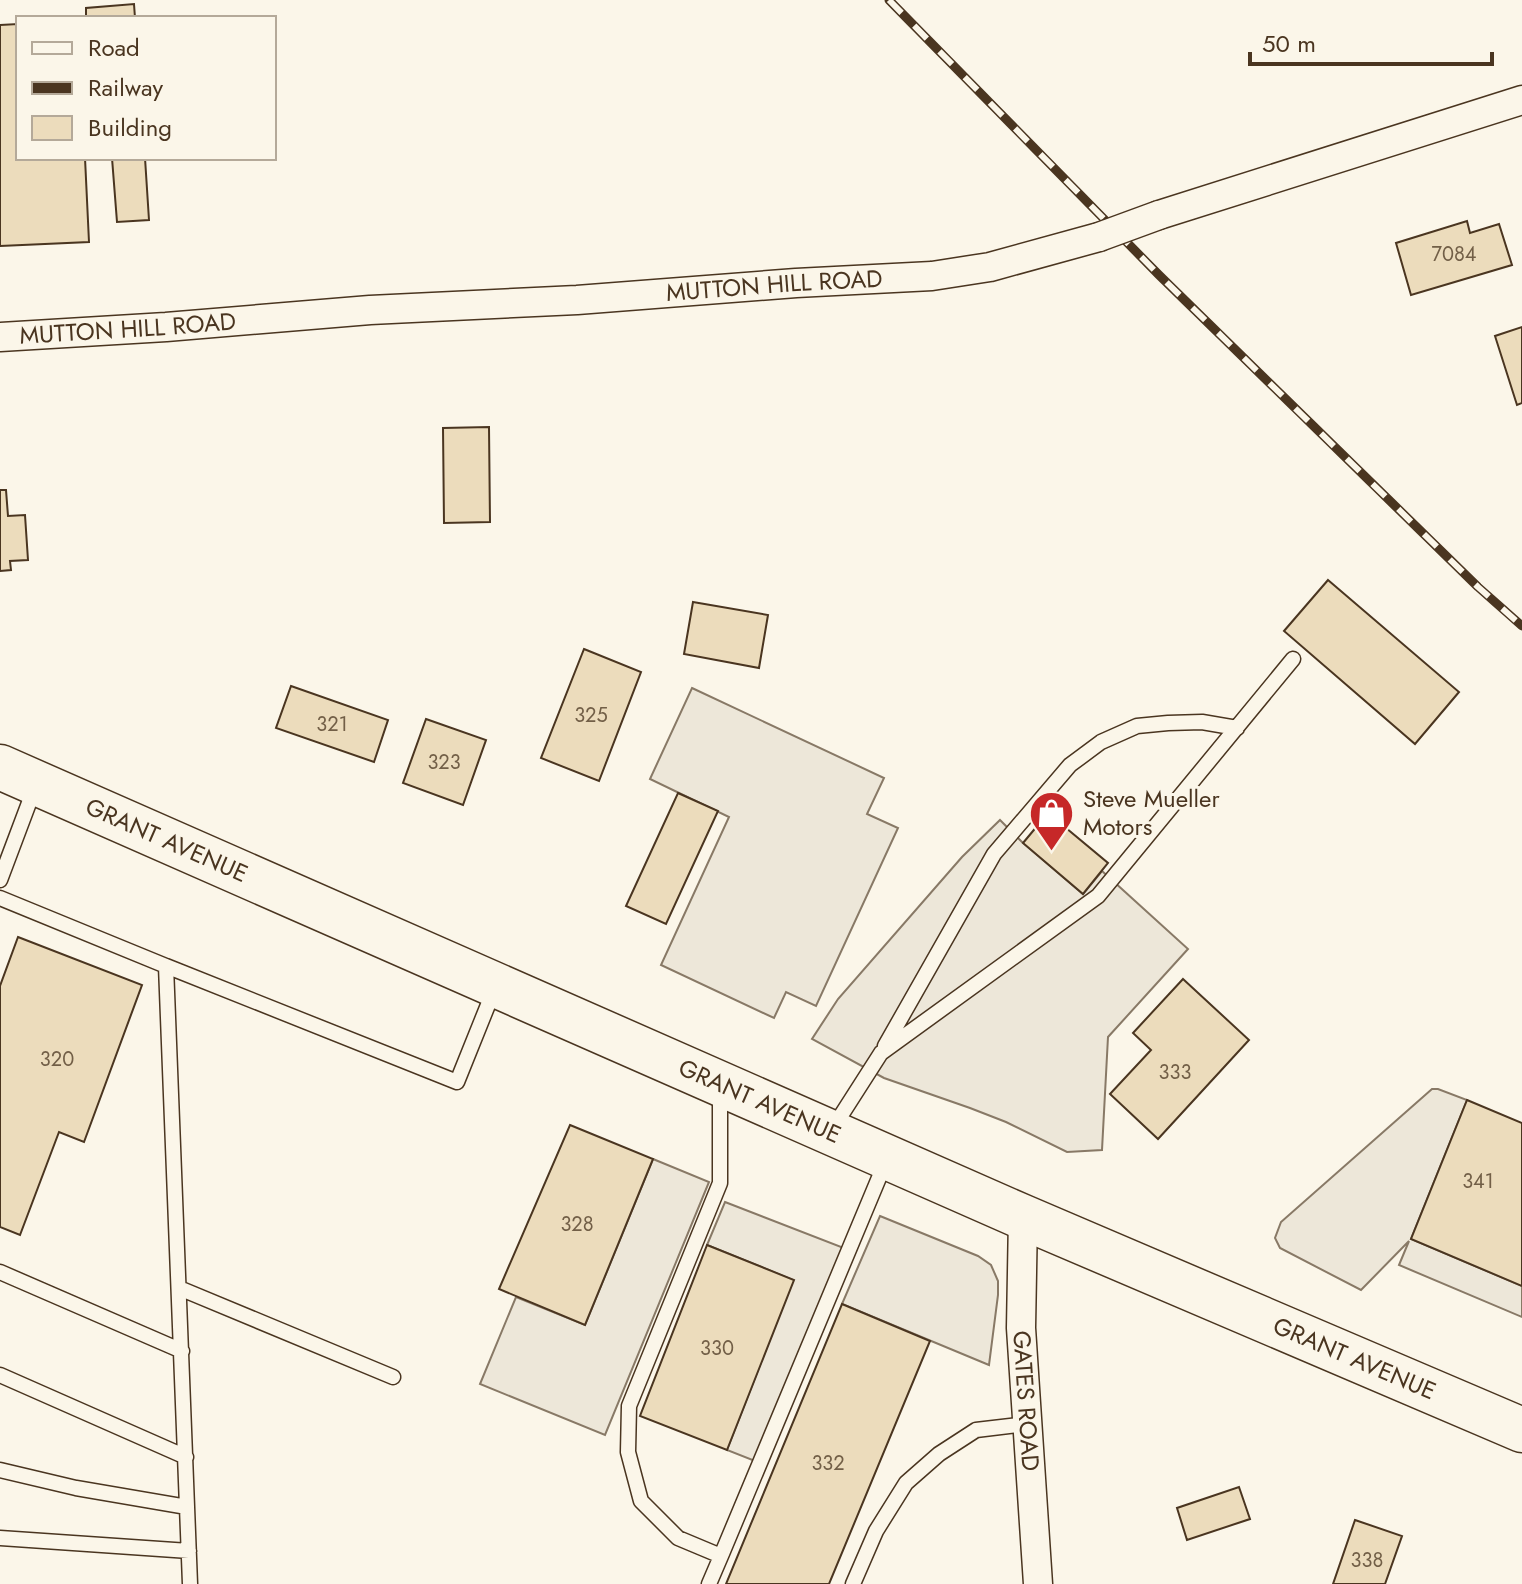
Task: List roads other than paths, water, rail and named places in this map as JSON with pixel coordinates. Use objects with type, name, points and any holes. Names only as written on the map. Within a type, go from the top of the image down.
[{"type":"highway","name":"GRANT AVENUE","points":[[18,775],[1023,1217],[1522,1430]]},
{"type":"street","name":"MUTTON HILL ROAD","points":[[0,337],[370,310],[577,300],[932,276],[990,267],[1099,237],[1159,215],[1522,100]]},
{"type":"street","name":"GATES ROAD","points":[[1023,1217],[1021,1328],[1038,1584]]},
{"type":"lane","points":[[881,1053],[1098,896],[1293,659]]},
{"type":"lane","points":[[830,1132],[881,1053],[994,854],[1070,765],[1101,742],[1137,726],[1202,722],[1237,728]]},
{"type":"lane","points":[[0,880],[18,775]]},
{"type":"lane","points":[[0,898],[457,1082],[496,985]]},
{"type":"lane","points":[[166,966],[190,1584]]},
{"type":"lane","points":[[721,1084],[720,1183],[629,1406],[628,1452],[641,1501],[678,1538],[721,1556]]},
{"type":"lane","points":[[709,1584],[888,1157]]},
{"type":"lane","points":[[0,1272],[182,1351]]},
{"type":"lane","points":[[179,1288],[393,1377]]},
{"type":"lane","points":[[0,1375],[186,1457]]},
{"type":"lane","points":[[853,1584],[876,1531],[906,1483],[939,1454],[976,1430],[1027,1424]]},
{"type":"lane","points":[[0,1470],[76,1488],[187,1507]]},
{"type":"lane","points":[[0,1538],[189,1551]]},
{"type":"railway","points":[[889,0],[1159,275],[1478,587],[1522,626]]},
{"type":"place","name":"Steve Mueller Motors","points":[[1052,852]]}]
